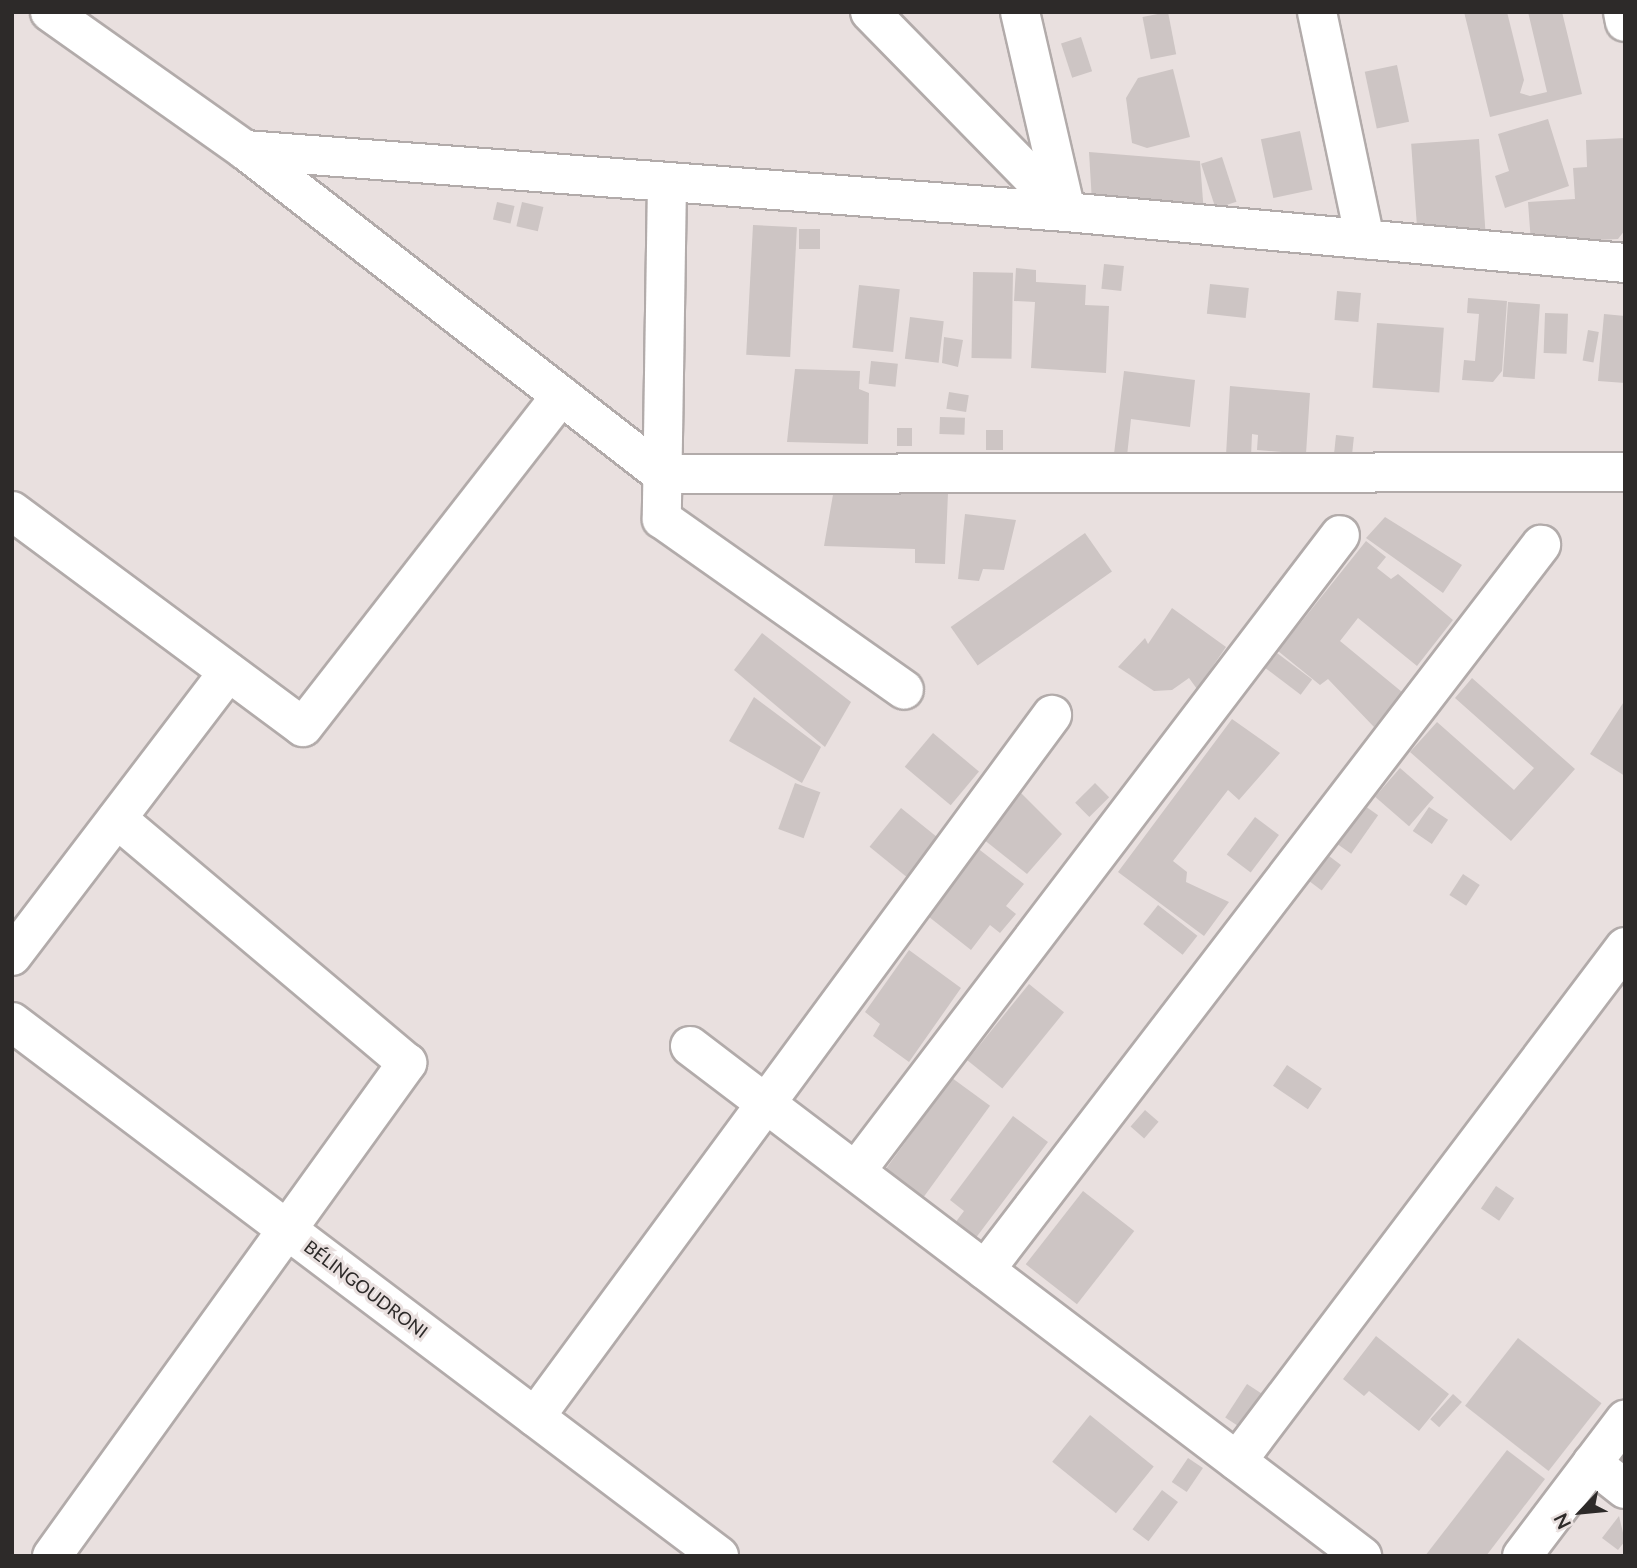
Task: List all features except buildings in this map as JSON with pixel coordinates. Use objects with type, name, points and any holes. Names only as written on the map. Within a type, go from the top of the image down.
[{"type":"street","points":[[50,12],[245,150],[662,474],[1625,472]]},
{"type":"street","points":[[870,12],[1066,212]]},
{"type":"street","points":[[1020,12],[1066,212]]},
{"type":"street","points":[[1317,12],[1365,239]]},
{"type":"street","points":[[1623,12],[1625,22]]},
{"type":"street","points":[[245,150],[1066,212],[1625,263]]},
{"type":"street","points":[[667,183],[662,519],[904,690]]},
{"type":"street","points":[[12,511],[303,727],[561,396]]},
{"type":"street","points":[[856,1171],[1340,535]]},
{"type":"street","points":[[985,1269],[1541,545]]},
{"type":"street","points":[[12,956],[228,671]]},
{"type":"street","points":[[535,1417],[1052,715]]},
{"type":"street","points":[[70,1549],[288,1229],[407,1063],[117,819]]},
{"type":"street","points":[[1237,1461],[1625,947]]},
{"type":"street","name":"BÉLINGOUDRONI","points":[[12,1022],[719,1556]]},
{"type":"street","points":[[690,1045],[1362,1556]]},
{"type":"street","points":[[1522,1556],[1625,1420]]},
{"type":"street","points":[[1592,1463],[1625,1489]]}]
